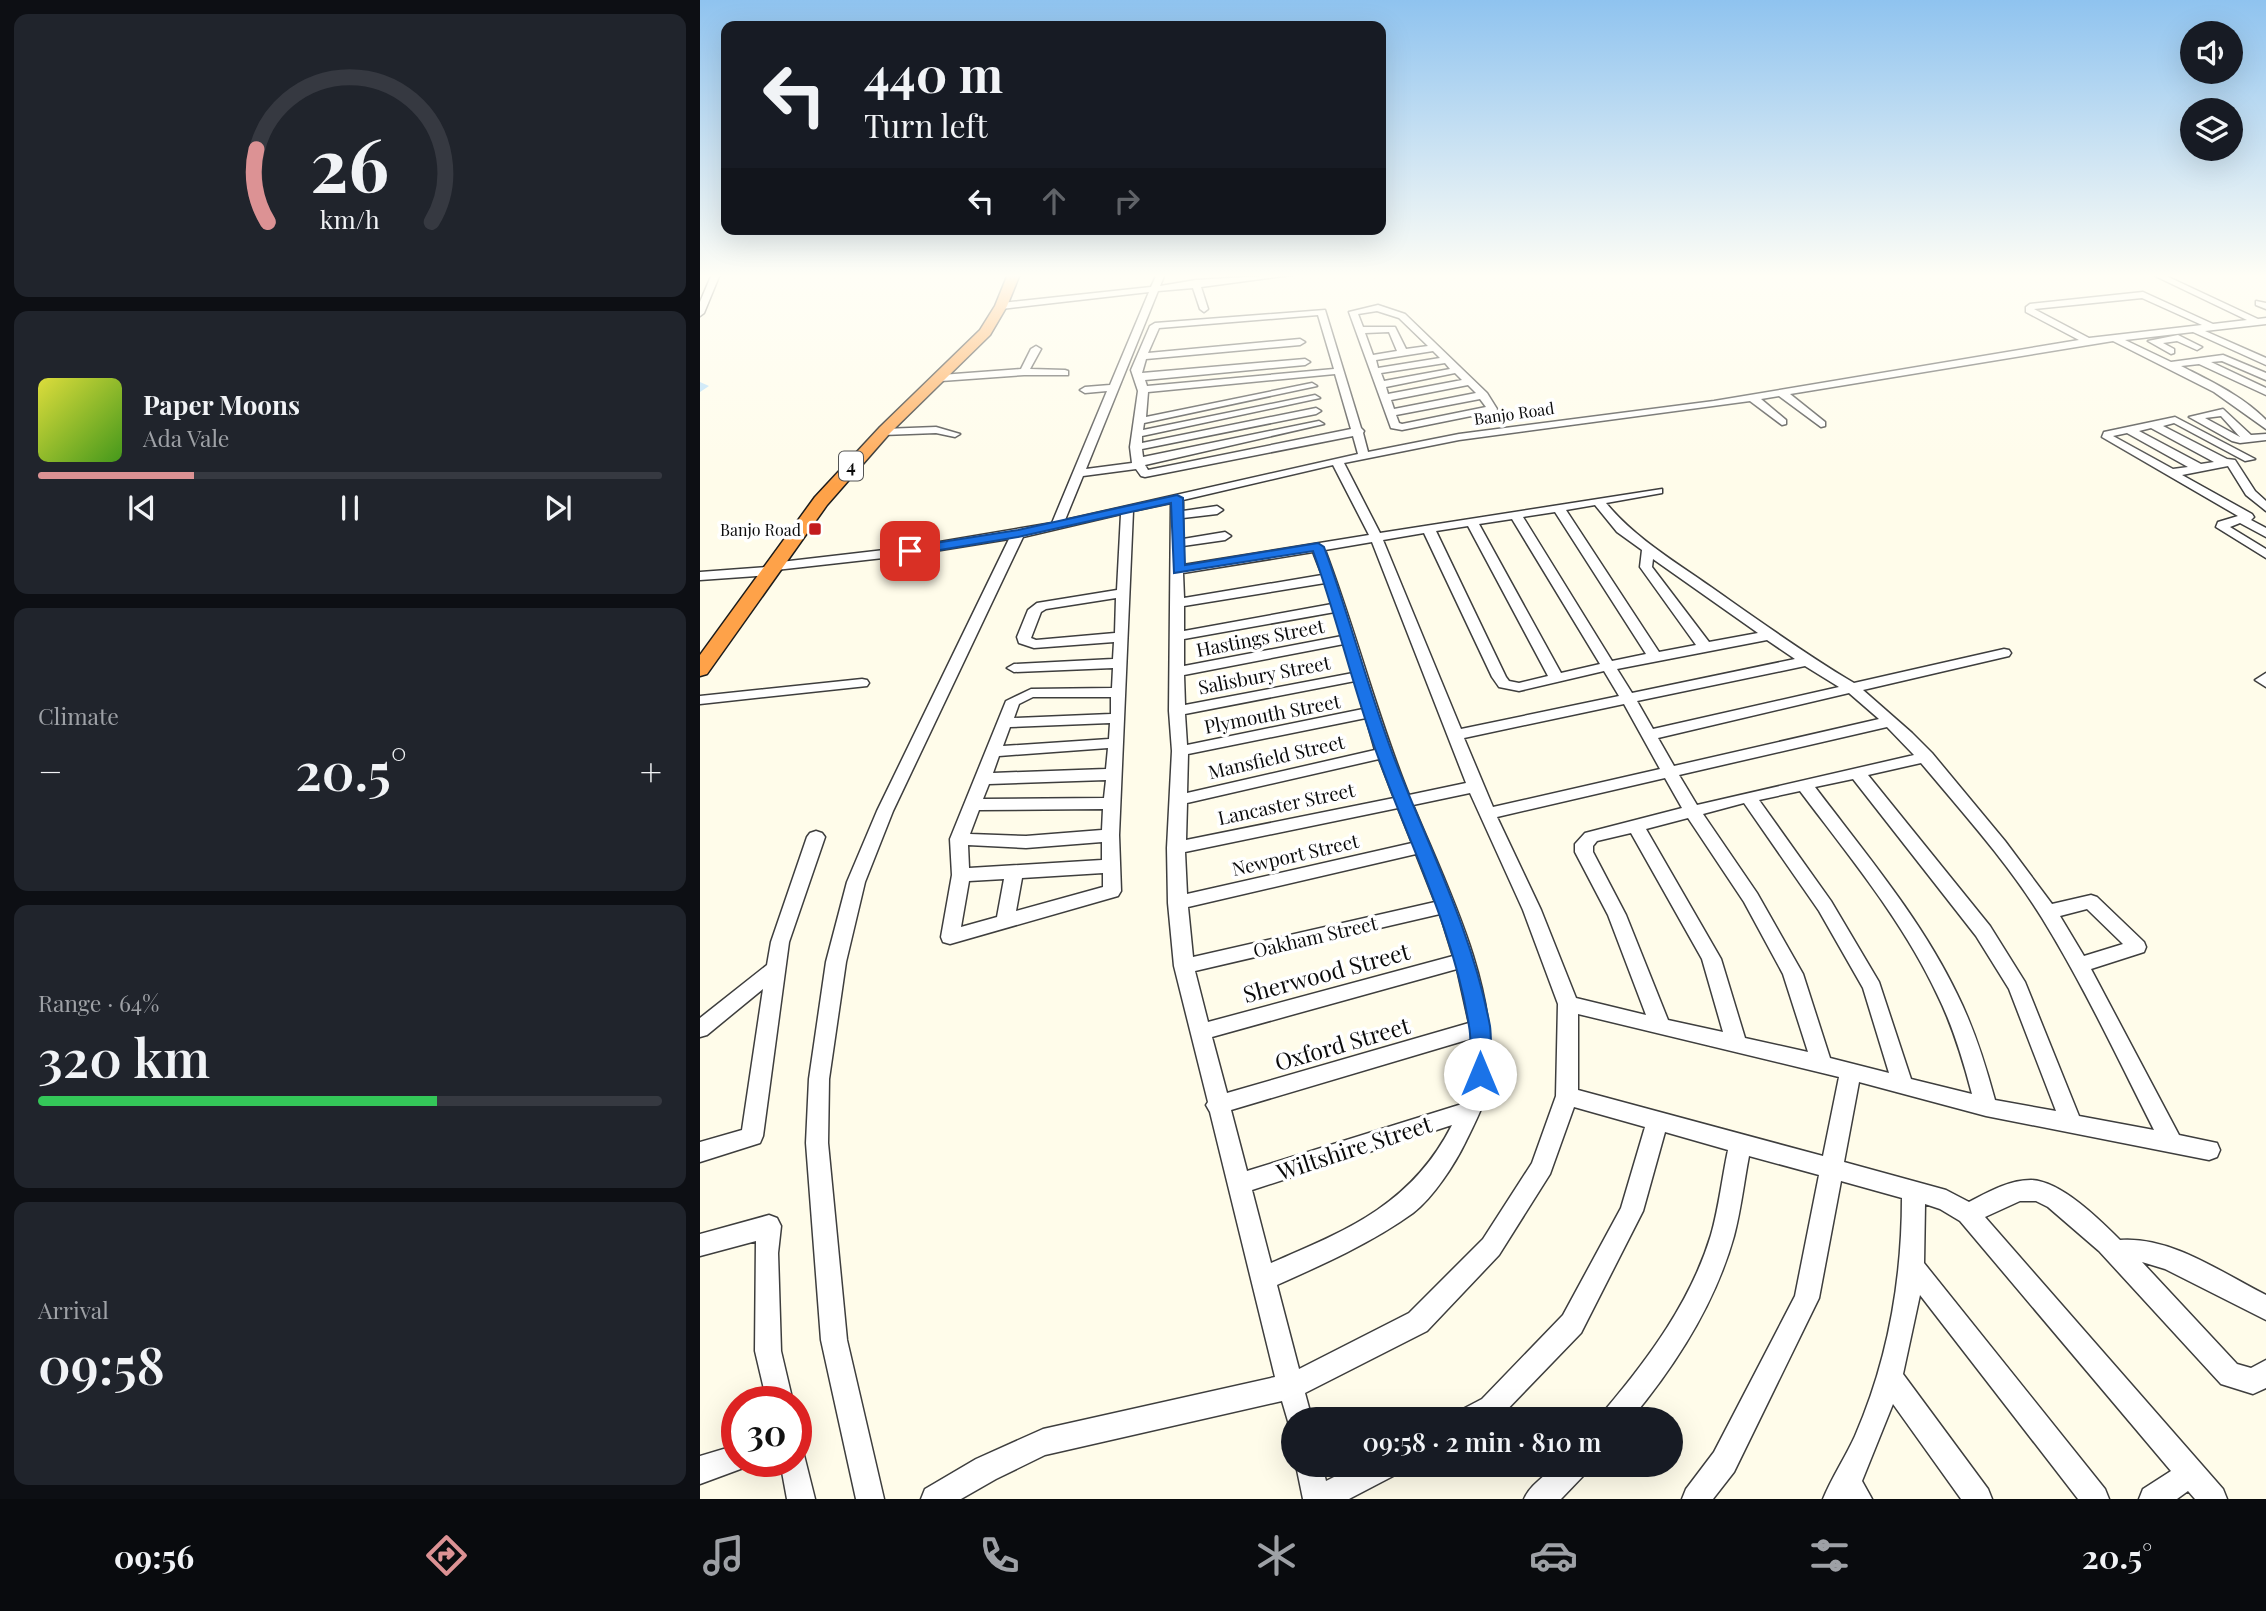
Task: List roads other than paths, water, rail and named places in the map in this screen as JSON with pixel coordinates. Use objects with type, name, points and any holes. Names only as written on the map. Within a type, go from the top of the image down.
[{"type":"highway","name":"4","points":[[700,670],[821,501],[887,428],[974,344]]},
{"type":"street","points":[[1057,525],[1132,344]]},
{"type":"street","points":[[1150,344],[1144,356],[1140,378],[1140,421],[1136,447],[1138,463],[1143,473],[1151,474],[1322,438],[1360,435]]},
{"type":"street","points":[[1301,344],[1322,438]]},
{"type":"street","points":[[1332,344],[1364,456]]},
{"type":"street","points":[[1366,344],[1395,426],[1488,411],[1491,406],[1483,395],[1430,344]]},
{"type":"street","points":[[1399,344],[1403,353]]},
{"type":"street","name":"Banjo Road","points":[[700,576],[910,551],[1018,534],[1127,510],[1177,506],[1337,461],[1455,438],[1753,398],[2071,344]]},
{"type":"street","points":[[2131,344],[2236,397],[2265,420]]},
{"type":"street","points":[[2227,344],[2266,362]]},
{"type":"street","points":[[1370,358],[1434,348]]},
{"type":"street","points":[[1024,372],[1036,349]]},
{"type":"street","points":[[2147,352],[2171,351]]},
{"type":"street","points":[[1144,356],[1303,352]]},
{"type":"street","points":[[1140,378],[1303,352]]},
{"type":"street","points":[[2172,365],[2225,358],[2266,377]]},
{"type":"street","points":[[1377,372],[1447,360]]},
{"type":"street","points":[[2200,360],[2266,392]]},
{"type":"street","points":[[1380,385],[1458,370]]},
{"type":"street","points":[[1140,421],[1173,400],[1339,371]]},
{"type":"street","points":[[941,378],[1024,372],[1065,373]]},
{"type":"street","points":[[1140,378],[1173,400],[1312,386]]},
{"type":"street","points":[[1384,398],[1470,382]]},
{"type":"street","points":[[1085,390],[1114,388]]},
{"type":"street","points":[[2236,397],[2266,392]]},
{"type":"street","points":[[1782,393],[1821,424]]},
{"type":"street","points":[[1391,413],[1483,395]]},
{"type":"street","points":[[1138,434],[1315,398]]},
{"type":"street","points":[[1753,398],[1782,422]]},
{"type":"street","points":[[1136,447],[1316,411]]},
{"type":"street","points":[[887,428],[936,419]]},
{"type":"street","points":[[1438,420],[1455,438]]},
{"type":"street","points":[[2172,473],[2253,458],[2175,420],[2106,436],[2248,517],[2222,527],[2266,554]]},
{"type":"street","points":[[1079,473],[1319,424]]},
{"type":"street","points":[[2153,425],[2228,463],[2250,493],[2266,507]]},
{"type":"street","points":[[887,428],[936,430],[955,434]]},
{"type":"street","points":[[2129,430],[2199,468]]},
{"type":"street","points":[[1274,457],[1360,435]]},
{"type":"street","points":[[2248,439],[2266,437]]},
{"type":"street","points":[[935,1499],[986,1469],[1043,1442],[1292,1386],[1418,1322],[1491,1247],[1542,1167],[1567,1096],[1568,1004],[1532,910],[1487,814],[1376,537],[1337,461]]},
{"type":"street","points":[[1178,570],[1658,491]]},
{"type":"street","points":[[1600,502],[1621,528],[1648,550],[1807,661],[1852,688],[1891,721],[1926,757],[1999,845],[2048,912],[2080,965],[2172,1143]]},
{"type":"street","points":[[1217,510],[1177,506],[1177,711],[1180,751],[1177,903],[1184,966],[1217,1105],[1296,1407]]},
{"type":"street","points":[[1558,507],[1655,657]]},
{"type":"street","points":[[1119,692],[1031,693],[1013,701],[959,839],[961,875],[950,937],[1112,891],[1111,803],[1115,774],[1124,593],[1127,510]]},
{"type":"street","points":[[1516,514],[1609,666],[1692,811],[1751,898],[1793,974],[1822,1064]]},
{"type":"street","points":[[2241,519],[2266,533]]},
{"type":"street","points":[[1471,522],[1557,679]]},
{"type":"street","points":[[1428,528],[1504,684],[1519,687],[1609,666],[1769,635]]},
{"type":"street","points":[[870,1499],[834,1340],[817,1143],[819,1079],[836,962],[856,882],[885,811],[1018,534]]},
{"type":"street","points":[[1179,543],[1225,536]]},
{"type":"street","points":[[1263,1279],[1344,1243],[1407,1204],[1448,1156],[1471,1110],[1480,1074],[1480,1028],[1464,960],[1423,846],[1384,753],[1340,607],[1318,547]]},
{"type":"street","points":[[1648,550],[1646,567],[1705,648]]},
{"type":"street","points":[[1178,603],[1329,578]]},
{"type":"street","points":[[1122,637],[1034,644],[1024,640],[1035,610],[1042,606],[1124,593]]},
{"type":"street","points":[[1178,636],[1340,607]]},
{"type":"street","name":"Hastings Street","points":[[1178,672],[1350,639]]},
{"type":"street","points":[[1649,735],[2004,653]]},
{"type":"street","points":[[1455,735],[1807,661]]},
{"type":"street","points":[[1014,668],[1120,663]]},
{"type":"street","name":"Salisbury Street","points":[[1177,711],[1359,676]]},
{"type":"street","points":[[2266,677],[2262,680],[2266,683]]},
{"type":"street","points":[[700,700],[862,683]]},
{"type":"street","name":"Plymouth Street","points":[[1180,751],[1373,712]]},
{"type":"street","points":[[1003,723],[1118,718]]},
{"type":"street","points":[[1487,814],[1891,721]]},
{"type":"street","points":[[991,752],[1116,743]]},
{"type":"street","name":"Mansfield Street","points":[[1178,800],[1384,753]]},
{"type":"street","points":[[1661,1026],[1617,915],[1584,852],[1584,844],[1591,837],[1636,825],[1926,757]]},
{"type":"street","points":[[983,779],[1115,774]]},
{"type":"street","points":[[1858,774],[1983,931],[2018,987],[2071,1124]]},
{"type":"street","name":"Lancaster Street","points":[[1176,848],[1477,786]]},
{"type":"street","points":[[1805,786],[1884,892],[1939,978],[1969,1047],[1986,1107]]},
{"type":"street","points":[[1748,797],[1825,906],[1872,987],[1903,1086]]},
{"type":"street","points":[[974,805],[1111,803]]},
{"type":"street","points":[[1636,825],[1711,959],[1737,1044]]},
{"type":"street","points":[[959,839],[1026,842],[1110,835]]},
{"type":"street","points":[[700,1152],[752,1136],[780,943],[816,837]]},
{"type":"street","name":"Newport Street","points":[[1177,903],[1423,846]]},
{"type":"street","points":[[961,875],[1110,866]]},
{"type":"street","points":[[1005,923],[1014,873]]},
{"type":"street","points":[[2048,912],[2091,902],[2137,947],[2080,965]]},
{"type":"street","name":"Oakham Street","points":[[1184,966],[1446,906]]},
{"type":"street","name":"Sherwood Street","points":[[1200,1032],[1464,960]]},
{"type":"street","points":[[700,1029],[775,969]]},
{"type":"street","points":[[1568,1004],[1822,1064],[1986,1107],[2209,1150]]},
{"type":"street","name":"Oxford Street","points":[[1217,1105],[1480,1028]]},
{"type":"street","points":[[1696,1499],[1724,1462],[1808,1298],[1850,1072]]},
{"type":"street","points":[[1567,1096],[1946,1200],[1968,1214],[2213,1499]]},
{"type":"street","name":"Wiltshire Street","points":[[1238,1184],[1471,1110]]},
{"type":"street","points":[[1492,1407],[1572,1324],[1632,1212],[1658,1119]]},
{"type":"street","points":[[1625,1407],[1650,1378],[1692,1313],[1719,1248],[1740,1143]]},
{"type":"street","points":[[1847,1494],[1891,1378],[1912,1266],[1913,1191]]},
{"type":"street","points":[[1968,1214],[2019,1191],[2037,1191],[2057,1199],[2115,1252],[2230,1375],[2253,1381],[2266,1374]]},
{"type":"street","points":[[700,1245],[769,1226],[766,1253],[768,1351],[776,1386]]},
{"type":"street","points":[[2115,1252],[2140,1250],[2170,1259],[2266,1308]]},
{"type":"street","points":[[1912,1266],[2095,1499]]},
{"type":"street","points":[[1891,1378],[1978,1499]]},
{"type":"street","points":[[700,1470],[721,1463]]},
{"type":"street","points":[[2153,1499],[2190,1474]]},
{"type":"street","points":[[796,1477],[801,1499]]},
{"type":"street","points":[[1313,1477],[1319,1499],[1362,1477]]},
{"type":"street","points":[[1538,1499],[1563,1477]]},
{"type":"place","name":"Banjo Road","points":[[815,529]]}]
